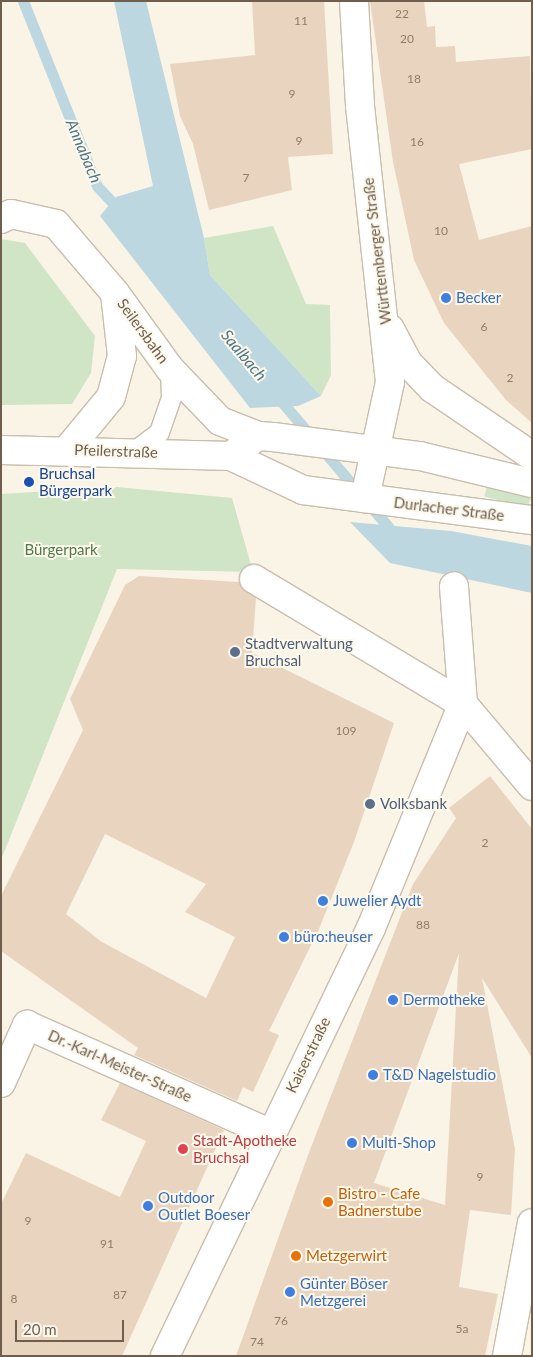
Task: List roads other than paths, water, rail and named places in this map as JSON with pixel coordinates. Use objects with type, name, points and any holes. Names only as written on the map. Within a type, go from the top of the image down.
[{"type":"street","name":"Württemberger Straße","points":[[354,1],[360,106],[386,321],[390,382],[371,452],[365,498]]},
{"type":"street","name":"Seilersbahn","points":[[1,219],[12,214],[56,224],[115,293],[170,369],[220,421],[265,436]]},
{"type":"street","name":"Seilersbahn","points":[[68,449],[111,397],[122,356],[115,293]]},
{"type":"street","points":[[386,321],[408,363],[432,388],[532,456]]},
{"type":"street","points":[[231,456],[265,436],[371,452],[532,483]]},
{"type":"street","name":"Pfeilerstraße","points":[[1,450],[68,449],[231,456],[303,490],[365,498]]},
{"type":"street","name":"Durlacher Straße","points":[[365,498],[532,520]]},
{"type":"street","points":[[254,579],[463,704],[532,786]]},
{"type":"street","points":[[454,586],[463,704]]},
{"type":"street","name":"Kaiserstraße","points":[[165,1356],[270,1133],[371,928],[463,704]]},
{"type":"street","name":"Dr.-Karl-Meister-Straße","points":[[1,1083],[27,1025],[270,1133]]},
{"type":"street","points":[[507,1356],[532,1223]]},
{"type":"lane","name":"Seilersbahn","points":[[134,451],[159,432],[171,397],[170,369]]},
{"type":"water","points":[[114,1],[146,1],[204,238],[210,275],[321,396],[298,406],[250,408],[100,216],[116,197],[153,186]]},
{"type":"water","points":[[350,522],[451,531],[532,546],[532,593],[390,563]]},
{"type":"waterway","name":"Annabach","points":[[23,1],[97,186],[122,213]]},
{"type":"waterway","name":"Saalbach","points":[[276,395],[397,537]]},
{"type":"place","name":"Becker","points":[[446,298]]},
{"type":"place","name":"Bruchsal Bürgerpark","points":[[29,482]]},
{"type":"place","name":"Stadtverwaltung Bruchsal","points":[[235,652]]},
{"type":"place","name":"Volksbank","points":[[370,804]]},
{"type":"place","name":"Juwelier Aydt","points":[[323,901]]},
{"type":"place","name":"büro:heuser","points":[[284,937]]},
{"type":"place","name":"Dermotheke","points":[[393,1000]]},
{"type":"place","name":"T&D Nagelstudio","points":[[373,1075]]},
{"type":"place","name":"Multi-Shop","points":[[352,1143]]},
{"type":"place","name":"Stadt-Apotheke Bruchsal","points":[[183,1149]]},
{"type":"place","name":"Bistro - Cafe Badnerstube","points":[[328,1202]]},
{"type":"place","name":"Outdoor Outlet Boeser","points":[[148,1206]]},
{"type":"place","name":"Metzgerwirt","points":[[296,1256]]},
{"type":"place","name":"Günter Böser Metzgerei","points":[[290,1292]]},
{"type":"park label","name":"Bürgerpark","points":[[61,550]]}]
